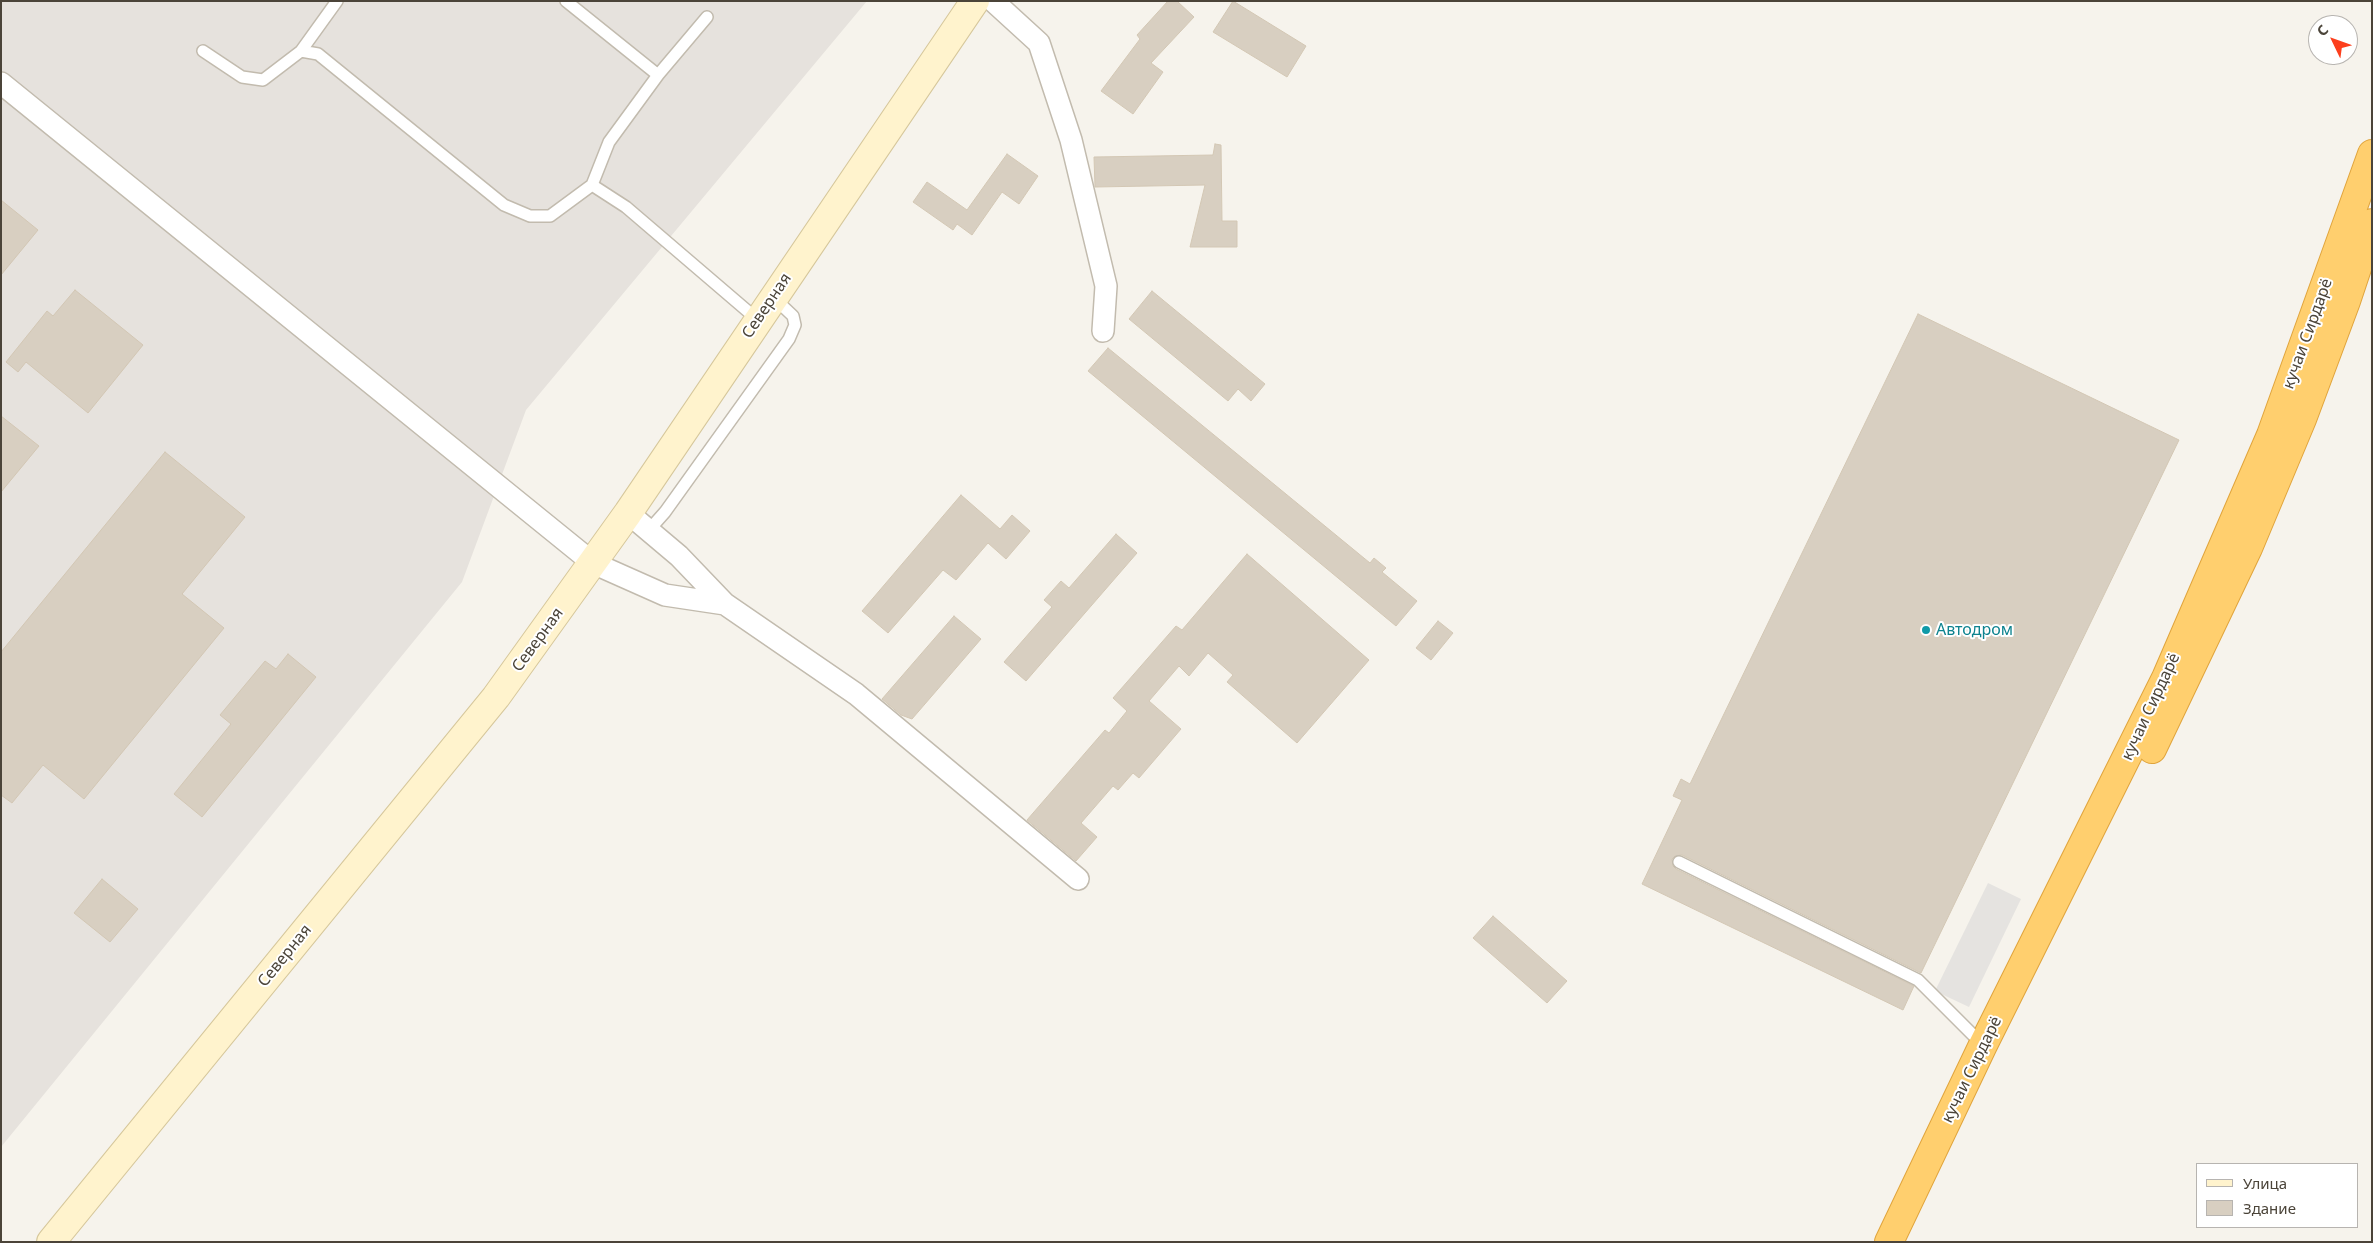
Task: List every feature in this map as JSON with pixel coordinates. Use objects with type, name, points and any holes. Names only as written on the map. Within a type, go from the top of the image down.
[{"type":"highway","name":"кучаи Сирдарё","points":[[1889,1242],[1990,1051],[2166,678],[2271,435],[2372,154]]},
{"type":"highway","points":[[1910,1242],[1990,1051],[2184,686],[2248,548],[2302,419],[2346,301],[2372,222]]},
{"type":"main road","name":"Северная","points":[[51,1242],[496,698],[628,513],[975,1]]},
{"type":"street","points":[[993,1],[1039,43],[1071,140],[1106,286],[1103,330]]},
{"type":"street","points":[[1,82],[593,563],[665,595],[725,604]]},
{"type":"street","points":[[628,513],[678,556],[725,604],[856,694],[1078,879]]},
{"type":"lane","points":[[203,51],[242,77],[263,80],[301,51],[337,1]]},
{"type":"lane","points":[[566,1],[658,75]]},
{"type":"lane","points":[[301,51],[318,54],[504,205],[530,216],[550,216],[592,186],[609,142],[658,75],[708,17]]},
{"type":"lane","points":[[592,186],[626,207],[758,320]]},
{"type":"lane","points":[[649,530],[665,512],[789,339],[795,325],[793,316],[773,298]]},
{"type":"lane","points":[[1679,862],[1918,980],[1990,1051]]},
{"type":"shaded area","points":[[1,1],[867,1],[526,410],[462,582],[1,1147]]},
{"type":"shaded area","points":[[1988,883],[2021,899],[1969,1007],[1935,991]]},
{"type":"building","points":[[1168,1],[1177,1],[1194,17],[1151,63],[1163,72],[1133,114],[1101,91],[1140,39],[1137,35]]},
{"type":"building","points":[[1233,1],[1306,46],[1287,77],[1213,32]]},
{"type":"building","points":[[1215,144],[1221,145],[1222,221],[1237,221],[1237,247],[1190,247],[1205,185],[1095,187],[1094,157],[1213,155]]},
{"type":"building","points":[[1007,154],[1038,176],[1019,204],[1002,192],[972,235],[957,224],[953,230],[913,202],[927,182],[967,210]]},
{"type":"building","points":[[1,200],[38,230],[1,275]]},
{"type":"building","points":[[75,290],[143,345],[88,413],[26,362],[18,372],[6,362],[47,311],[53,316]]},
{"type":"building","points":[[1152,291],[1265,384],[1251,401],[1238,389],[1228,401],[1129,319]]},
{"type":"building","name":"Автодром","points":[[1918,314],[2179,440],[1921,973],[1682,855],[1675,856],[1672,859],[1673,866],[1676,869],[1914,986],[1903,1010],[1642,884],[1682,800],[1673,796],[1681,779],[1690,784]]},
{"type":"building","points":[[1108,348],[1370,563],[1374,558],[1386,568],[1382,572],[1417,601],[1396,626],[1088,371]]},
{"type":"building","points":[[1,416],[39,446],[1,492]]},
{"type":"building","points":[[165,452],[245,517],[182,594],[224,628],[84,799],[43,765],[12,803],[1,795],[1,652]]},
{"type":"building","points":[[961,495],[1000,529],[1012,515],[1030,531],[1006,559],[988,543],[956,580],[943,570],[888,633],[862,611]]},
{"type":"building","points":[[1116,534],[1137,553],[1026,681],[1004,662],[1052,607],[1044,600],[1061,581],[1069,588]]},
{"type":"building","points":[[1247,554],[1369,660],[1297,743],[1227,682],[1233,675],[1208,653],[1189,676],[1179,666],[1149,701],[1181,729],[1139,778],[1133,773],[1118,790],[1113,786],[1081,823],[1097,837],[1076,861],[1027,820],[1105,730],[1109,733],[1127,711],[1113,698],[1176,626],[1182,630]]},
{"type":"building","points":[[954,616],[981,639],[912,719],[901,715],[882,699]]},
{"type":"building","points":[[1438,621],[1453,633],[1431,660],[1416,648]]},
{"type":"building","points":[[288,654],[316,677],[202,817],[174,794],[231,724],[220,715],[265,661],[276,669]]},
{"type":"building","points":[[102,879],[138,909],[110,942],[74,913]]},
{"type":"building","points":[[1493,916],[1567,981],[1547,1003],[1473,938]]},
{"type":"place","name":"Автодром","points":[[1926,630]]}]
